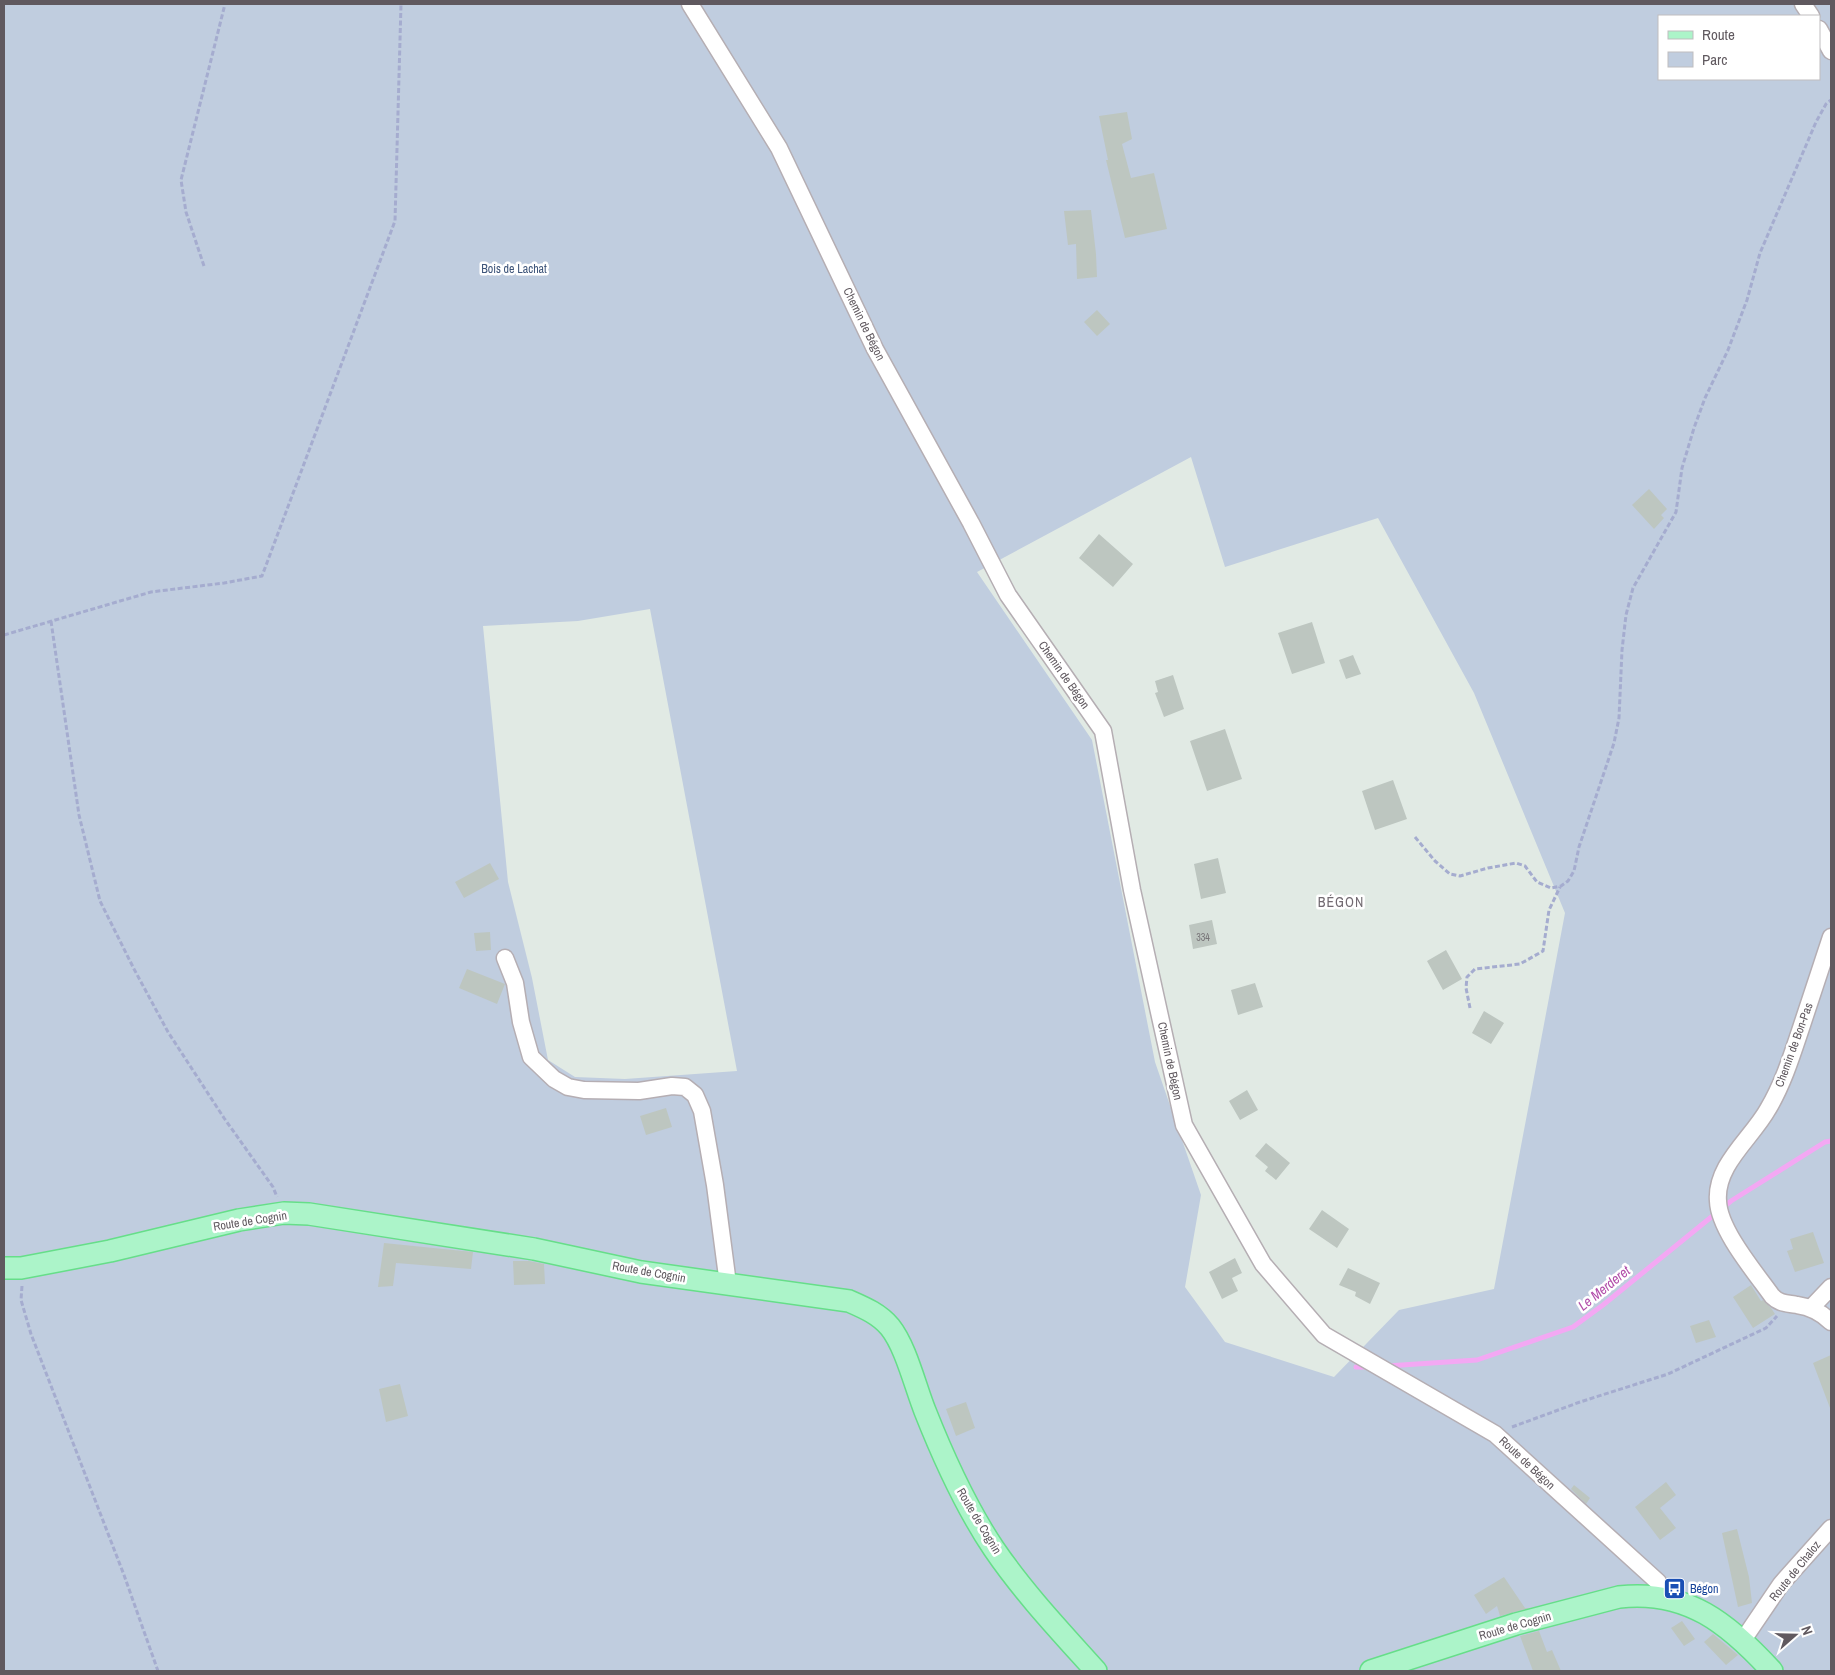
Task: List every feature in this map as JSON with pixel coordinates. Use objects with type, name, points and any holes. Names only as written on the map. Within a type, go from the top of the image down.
[{"type":"main road","name":"Route de Cognin","points":[[12,1268],[110,1251],[239,1220],[284,1213],[338,1217],[534,1249],[641,1272],[849,1301],[873,1311],[890,1328],[904,1353],[947,1466],[970,1509],[995,1550],[1039,1606],[1096,1671]]},
{"type":"main road","name":"Route de Cognin","points":[[1370,1671],[1516,1624],[1619,1597],[1635,1595],[1663,1598],[1699,1609],[1726,1626],[1743,1640],[1772,1671]]},
{"type":"street","name":"Chemin de Bégon","points":[[690,4],[779,148],[875,349],[1008,594],[1103,731],[1132,890],[1184,1125],[1263,1264],[1324,1335],[1364,1358]]},
{"type":"street","points":[[1820,31],[1831,51]]},
{"type":"street","name":"Chemin de Bon-Pas","points":[[1831,937],[1786,1072],[1768,1110],[1727,1166],[1718,1191],[1719,1210],[1738,1249],[1778,1303],[1811,1308],[1823,1314],[1831,1322]]},
{"type":"street","points":[[504,958],[515,983],[521,1022],[532,1057],[554,1079],[568,1087],[584,1090],[639,1091],[672,1086],[685,1087],[695,1095],[704,1120],[728,1284]]},
{"type":"street","points":[[1811,1308],[1831,1287]]},
{"type":"street","name":"Route de Bégon","points":[[1364,1358],[1495,1434],[1658,1582],[1663,1598]]},
{"type":"street","name":"Route de Chaloz","points":[[1743,1640],[1781,1584],[1831,1528]]},
{"type":"path","points":[[204,266],[186,212],[181,180],[225,4]]},
{"type":"path","points":[[4,635],[151,592],[224,584],[262,576],[395,221],[401,4]]},
{"type":"path","points":[[1415,837],[1435,861],[1450,874],[1460,876],[1516,863],[1524,866],[1538,882],[1550,888],[1561,886],[1568,881],[1574,871],[1579,847],[1614,743],[1619,718],[1622,650],[1626,615],[1633,588],[1676,512],[1682,468],[1705,398],[1728,350],[1744,308],[1760,253],[1816,122],[1826,104],[1831,100]]},
{"type":"path","points":[[51,621],[79,815],[100,900],[168,1032],[224,1118],[273,1187],[284,1213]]},
{"type":"path","points":[[1470,1008],[1467,997],[1467,977],[1476,969],[1520,964],[1543,951],[1549,910],[1561,886]]},
{"type":"path","points":[[12,1268],[22,1279],[21,1300],[31,1334],[124,1575],[158,1671]]},
{"type":"path","points":[[1495,1434],[1580,1402],[1668,1374],[1766,1328],[1788,1304]]},
{"type":"green space","name":"Bois de Lachat","points":[[4,4],[1831,4],[1831,1671],[4,1671]],"holes":[[[1191,457],[1225,567],[1378,518],[1474,693],[1565,913],[1494,1289],[1399,1310],[1334,1377],[1225,1342],[1185,1287],[1201,1195],[1155,1062],[1092,740],[977,572]],[[650,609],[737,1071],[625,1079],[575,1077],[548,1060],[532,978],[508,882],[483,626],[578,621]]]},
{"type":"building","points":[[1127,112],[1132,139],[1122,144],[1131,178],[1154,173],[1167,229],[1125,238],[1106,160],[1108,160],[1099,116]]},
{"type":"building","points":[[1091,210],[1097,277],[1077,279],[1076,244],[1068,245],[1064,211]]},
{"type":"building","points":[[1097,310],[1110,324],[1097,336],[1084,322]]},
{"type":"building","points":[[1649,489],[1667,509],[1661,515],[1664,518],[1654,529],[1632,505]]},
{"type":"building","points":[[1099,534],[1133,564],[1113,587],[1079,558]]},
{"type":"building","points":[[1312,622],[1325,663],[1292,674],[1278,633]]},
{"type":"building","points":[[1353,655],[1361,674],[1346,679],[1339,660]]},
{"type":"building","points":[[1173,675],[1184,709],[1164,717],[1155,693],[1158,692],[1155,681]]},
{"type":"building","points":[[1225,729],[1242,779],[1207,791],[1190,741]]},
{"type":"building","points":[[1393,780],[1407,819],[1375,830],[1362,791]]},
{"type":"building","points":[[1218,858],[1226,893],[1201,899],[1194,864]]},
{"type":"building","points":[[490,863],[499,879],[464,898],[455,882]]},
{"type":"building","points":[[1212,920],[1217,944],[1193,949],[1189,925]]},
{"type":"building","points":[[490,932],[491,950],[476,951],[474,933]]},
{"type":"building","points":[[1446,950],[1462,979],[1443,990],[1427,961]]},
{"type":"building","points":[[467,969],[505,984],[497,1004],[459,988]]},
{"type":"building","points":[[1255,983],[1263,1007],[1238,1015],[1231,990]]},
{"type":"building","points":[[1484,1011],[1504,1023],[1491,1044],[1472,1033]]},
{"type":"building","points":[[1247,1090],[1258,1110],[1240,1120],[1229,1101]]},
{"type":"building","points":[[666,1108],[672,1127],[646,1135],[640,1116]]},
{"type":"building","points":[[1266,1143],[1290,1163],[1276,1180],[1265,1171],[1268,1167],[1255,1156]]},
{"type":"building","points":[[1322,1210],[1349,1229],[1337,1248],[1309,1229]]},
{"type":"building","points":[[1813,1232],[1824,1263],[1795,1272],[1787,1251],[1793,1249],[1790,1239]]},
{"type":"building","points":[[384,1243],[473,1252],[471,1269],[396,1263],[393,1286],[378,1287]]},
{"type":"building","points":[[1235,1258],[1242,1273],[1232,1278],[1238,1291],[1222,1299],[1209,1272]]},
{"type":"building","points":[[513,1261],[529,1261],[544,1264],[545,1284],[514,1285]]},
{"type":"building","points":[[1348,1268],[1380,1283],[1370,1304],[1355,1296],[1356,1292],[1339,1285]]},
{"type":"building","points":[[1751,1285],[1761,1301],[1763,1300],[1775,1314],[1753,1328],[1733,1297]]},
{"type":"building","points":[[1709,1320],[1716,1337],[1696,1343],[1690,1326]]},
{"type":"building","points":[[1831,1355],[1831,1408],[1830,1408],[1813,1363]]},
{"type":"building","points":[[400,1384],[408,1416],[386,1422],[379,1389]]},
{"type":"building","points":[[966,1402],[975,1428],[956,1436],[946,1409]]},
{"type":"building","points":[[1666,1482],[1676,1495],[1660,1508],[1676,1528],[1660,1540],[1635,1507]]},
{"type":"building","points":[[1574,1485],[1590,1498],[1586,1504],[1571,1489]]},
{"type":"building","points":[[1737,1529],[1749,1577],[1752,1603],[1738,1607],[1722,1533]]},
{"type":"building","points":[[1504,1577],[1525,1608],[1530,1608],[1500,1616],[1497,1606],[1486,1614],[1474,1595]]},
{"type":"building","points":[[1682,1621],[1695,1639],[1684,1646],[1671,1628]]},
{"type":"building","points":[[1539,1631],[1547,1652],[1552,1650],[1561,1671],[1533,1671],[1520,1636]]},
{"type":"building","points":[[1713,1634],[1738,1655],[1726,1665],[1704,1642]]},
{"type":"waterway","name":"Le Merderet","points":[[1387,1366],[1477,1360],[1573,1327],[1603,1305],[1731,1201],[1825,1142],[1831,1141]]},
{"type":"waterway","name":"Le Merderet","points":[[1356,1367],[1368,1367]]},
{"type":"place","name":"Bégon","points":[[1674,1589]]},
{"type":"district","name":"BÉGON","points":[[1341,902]]}]
